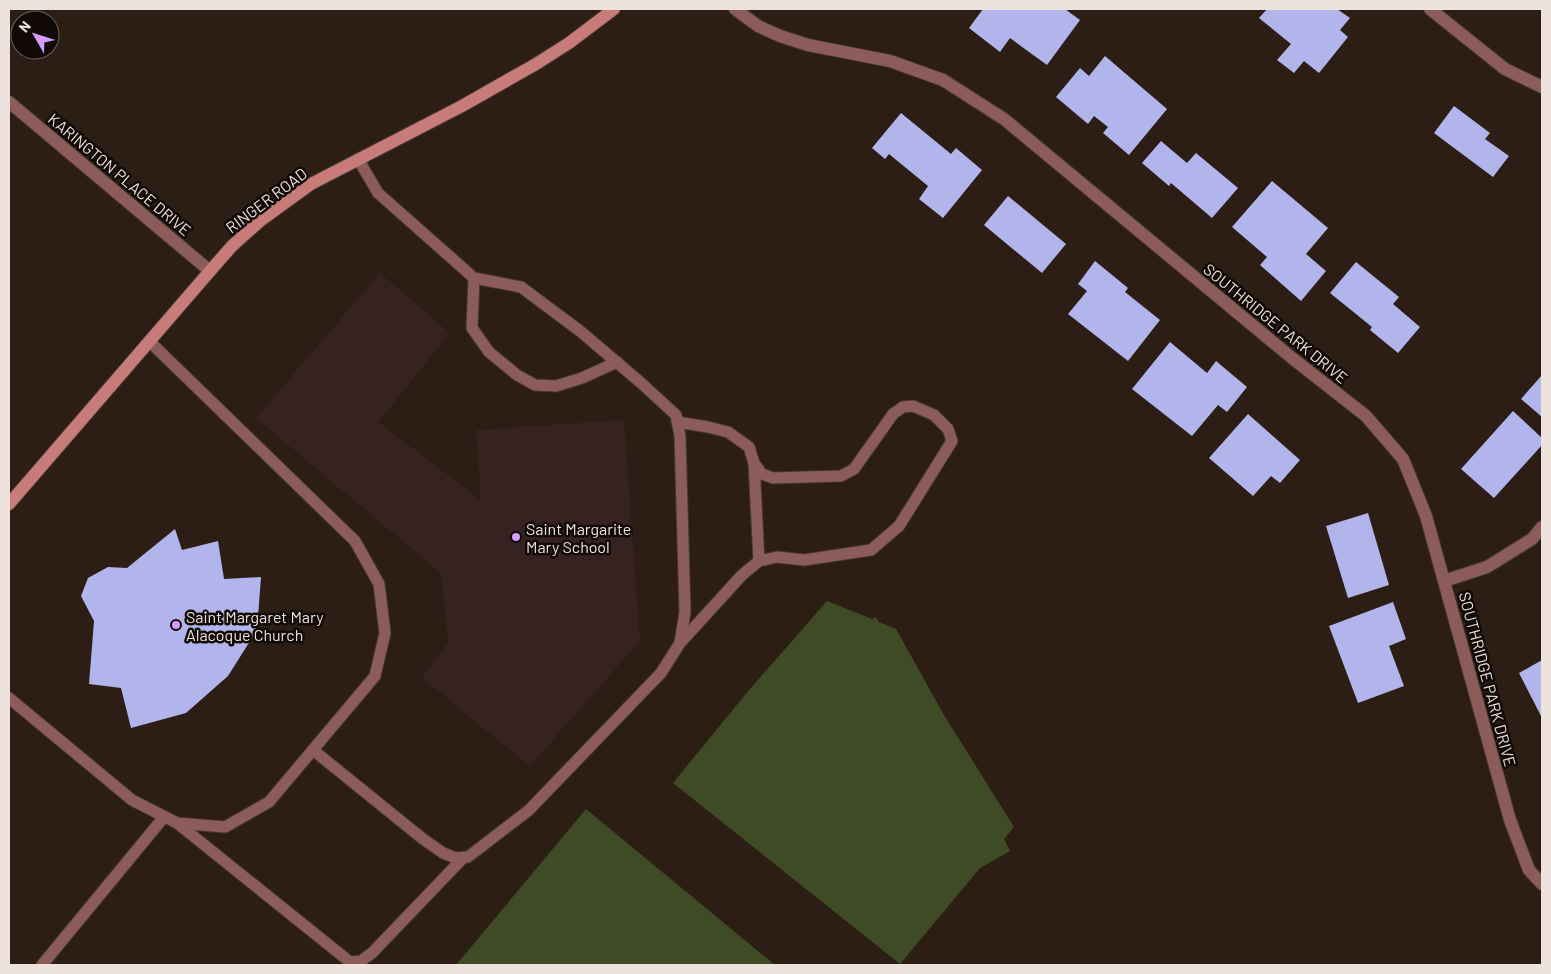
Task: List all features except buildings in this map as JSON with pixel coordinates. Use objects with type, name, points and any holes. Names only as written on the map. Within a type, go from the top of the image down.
[{"type":"street","name":"RINGER ROAD","points":[[9,504],[232,246],[281,205],[311,184],[462,106],[536,64],[614,9]]},
{"type":"street","name":"SOUTHRIDGE PARK DRIVE","points":[[735,9],[758,26],[780,36],[808,45],[890,61],[944,80],[1004,119],[1292,358],[1366,416],[1403,459],[1426,516],[1510,820],[1529,870],[1542,884]]},
{"type":"street","points":[[1430,9],[1505,69],[1542,87]]},
{"type":"street","name":"KARINGTON PLACE DRIVE","points":[[9,102],[210,271]]},
{"type":"street","points":[[1444,581],[1487,567],[1532,539],[1542,527]]},
{"type":"lane","points":[[358,159],[378,193],[474,278],[521,288],[580,331],[676,415],[680,436],[685,612],[680,643]]},
{"type":"lane","points":[[474,278],[472,328],[489,352],[517,375],[536,385],[556,386],[582,378],[617,362]]},
{"type":"lane","points":[[149,341],[355,542],[379,584],[385,633],[375,676],[269,802],[225,827],[177,823]]},
{"type":"lane","points":[[313,750],[423,839],[456,858],[468,857],[529,810],[661,673],[680,643],[742,575],[759,561],[777,557],[804,560],[871,550],[899,526],[952,441],[948,429],[934,415],[913,406],[904,407],[893,414],[854,469],[841,476],[773,478],[762,474],[754,463]]},
{"type":"lane","points":[[677,422],[728,432],[750,447],[754,463],[759,561]]},
{"type":"lane","points":[[9,698],[132,800],[177,823],[350,962],[361,961],[372,952],[464,857]]},
{"type":"lane","points":[[42,965],[164,817]]},
{"type":"shaded area","name":"Saint Margarite Mary School","points":[[380,273],[450,333],[378,422],[481,500],[476,430],[624,420],[640,641],[530,766],[422,678],[448,643],[441,573],[256,418]]},
{"type":"green space","points":[[827,601],[872,619],[876,617],[879,622],[896,629],[944,715],[1014,827],[1004,839],[1010,851],[980,868],[900,964],[673,783],[749,690]]},
{"type":"green space","points":[[586,809],[775,965],[456,965]]},
{"type":"place","name":"Saint Margarite Mary School","points":[[516,537]]},
{"type":"place","name":"Saint Margaret Mary Alacoque Church","points":[[176,625]]}]
